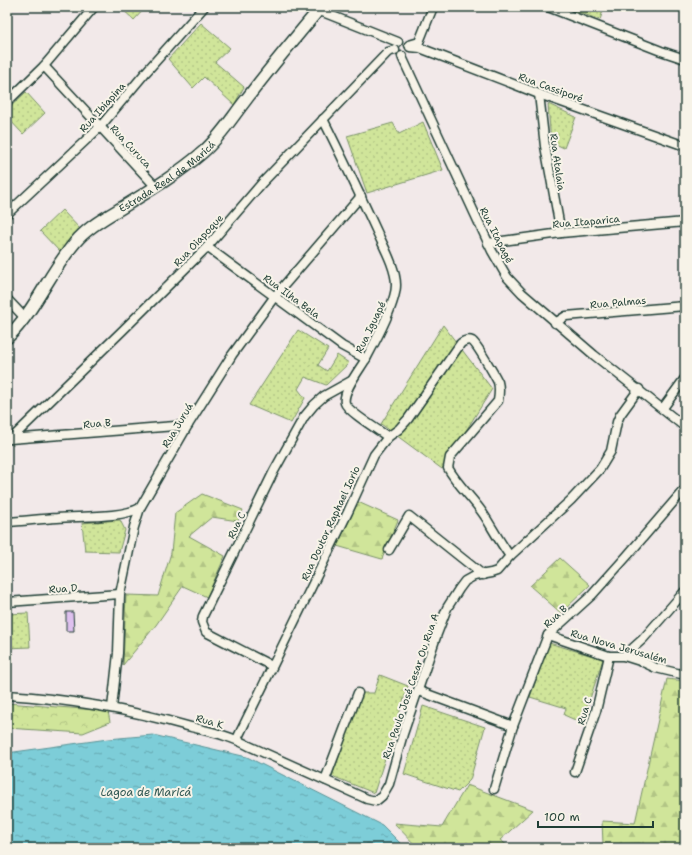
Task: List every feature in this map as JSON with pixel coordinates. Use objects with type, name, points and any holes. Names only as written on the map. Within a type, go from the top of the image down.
[{"type":"main road","name":"Estrada Real de Maricá","points":[[7,338],[24,318],[56,267],[79,237],[108,216],[156,187],[190,163],[217,139],[316,8]]},
{"type":"street","points":[[7,102],[44,66],[94,7]]},
{"type":"street","name":"Rua Ibiapina","points":[[7,214],[100,127],[146,72],[204,7]]},
{"type":"street","points":[[398,42],[395,46],[395,50],[398,54],[402,56],[407,54],[409,46],[419,42],[433,7]]},
{"type":"street","points":[[548,7],[661,51],[685,58]]},
{"type":"street","name":"Rua Cassiporé","points":[[316,8],[398,42],[403,41],[409,46],[420,48],[539,94],[685,146]]},
{"type":"street","name":"Rua Oiapoque","points":[[9,440],[207,247],[262,183],[323,119],[388,52],[395,50]]},
{"type":"street","name":"Rua Itapagé","points":[[402,56],[488,243],[507,277],[522,293],[555,322],[685,427]]},
{"type":"street","name":"Rua Curuca","points":[[44,66],[156,187]]},
{"type":"street","name":"Rua Atalaia","points":[[539,94],[545,146],[560,232]]},
{"type":"street","name":"Rua Iguapé","points":[[323,119],[361,196],[391,263],[396,284],[394,299],[366,359],[351,381],[345,398],[347,407],[364,421],[388,436]]},
{"type":"street","name":"Rua Juruá","points":[[112,708],[118,653],[120,594],[134,527],[140,508],[188,425],[232,355],[275,296],[361,196]]},
{"type":"street","name":"Rua Itaparica","points":[[488,243],[560,232],[685,222]]},
{"type":"street","name":"Rua Ilha Bela","points":[[207,247],[342,346],[366,359]]},
{"type":"street","points":[[7,299],[24,318]]},
{"type":"street","name":"Rua Palmas","points":[[555,322],[566,316],[685,306]]},
{"type":"street","name":"Rua Doutor Raphael Iorio","points":[[237,739],[348,512],[374,455],[388,436],[399,429],[408,419],[464,340],[473,341],[476,344],[498,382],[500,394],[498,401],[450,457],[448,468],[454,478],[486,518],[501,544],[510,556]]},
{"type":"street","points":[[663,408],[685,378]]},
{"type":"street","name":"Rua C","points":[[272,666],[206,632],[202,622],[203,616],[274,471],[304,417],[324,396],[351,381]]},
{"type":"street","name":"Rua Paulo José Cesar Ou Rua A","points":[[388,784],[403,734],[447,608],[466,581],[474,576],[497,571],[510,556],[571,500],[600,469],[611,451],[617,422],[620,415],[639,389]]},
{"type":"street","name":"Rua B","points":[[9,440],[188,425]]},
{"type":"street","name":"Rua B","points":[[494,789],[513,726],[548,635],[592,595],[685,490]]},
{"type":"street","points":[[7,522],[122,514],[140,508]]},
{"type":"street","points":[[122,514],[127,517],[134,527]]},
{"type":"street","points":[[390,550],[409,516],[483,575]]},
{"type":"street","points":[[624,656],[643,639],[685,591]]},
{"type":"street","name":"Rua D","points":[[7,602],[120,594]]},
{"type":"street","name":"Rua Nova Jerusalém","points":[[548,635],[609,656],[624,656],[656,668],[685,674]]},
{"type":"street","name":"Rua C","points":[[575,772],[596,711],[609,656]]},
{"type":"street","points":[[419,691],[513,726]]},
{"type":"street","points":[[325,780],[358,693]]},
{"type":"street","name":"Rua K","points":[[7,695],[36,697],[112,708],[164,719],[237,739],[249,746],[325,780],[376,801],[382,796],[388,784]]},
{"type":"green space","points":[[120,7],[146,7],[134,20]]},
{"type":"green space","points":[[564,7],[604,7],[600,20]]},
{"type":"green space","points":[[201,23],[230,48],[215,62],[244,87],[234,105],[204,77],[193,88],[168,59]]},
{"type":"green space","points":[[26,92],[45,113],[23,134],[7,117],[7,110]]},
{"type":"green space","points":[[548,104],[576,117],[564,148],[551,142]]},
{"type":"green space","points":[[423,122],[443,170],[367,193],[347,136],[393,123],[399,134]]},
{"type":"green space","points":[[62,210],[82,231],[60,252],[40,231]]},
{"type":"green space","points":[[443,325],[492,389],[442,469],[381,424]]},
{"type":"green space","points":[[298,330],[328,349],[318,365],[327,371],[337,355],[349,363],[326,385],[305,377],[298,389],[305,398],[291,423],[249,405]]},
{"type":"green space","points":[[202,494],[243,510],[238,521],[212,517],[189,536],[225,556],[207,597],[183,586],[156,625],[123,665],[126,595],[158,596],[171,553],[175,513]]},
{"type":"green space","points":[[358,502],[398,520],[382,559],[337,546]]},
{"type":"green space","points":[[120,520],[125,530],[119,552],[85,551],[82,523]]},
{"type":"green space","points":[[560,558],[590,585],[561,613],[530,586]]},
{"type":"green space","points":[[28,613],[30,647],[7,648],[7,614]]},
{"type":"green space","points":[[549,643],[603,659],[582,723],[564,715],[566,708],[530,697]]},
{"type":"green space","points":[[380,675],[408,686],[374,793],[332,776],[362,693],[374,693]]},
{"type":"green space","points":[[667,679],[685,681],[685,848],[648,848],[640,843],[603,844],[602,821],[635,823]]},
{"type":"green space","points":[[7,703],[108,711],[110,722],[83,733],[7,728]]},
{"type":"green space","points":[[423,706],[485,727],[470,780],[458,792],[404,774]]},
{"type":"green space","points":[[467,785],[533,810],[500,840],[511,848],[418,848],[394,823],[442,827]]},
{"type":"water","name":"Lagoa de Maricá","points":[[153,735],[247,757],[382,825],[405,848],[7,848],[7,753],[108,739]]},
{"type":"building","points":[[66,612],[73,612],[74,631],[66,631]]}]
